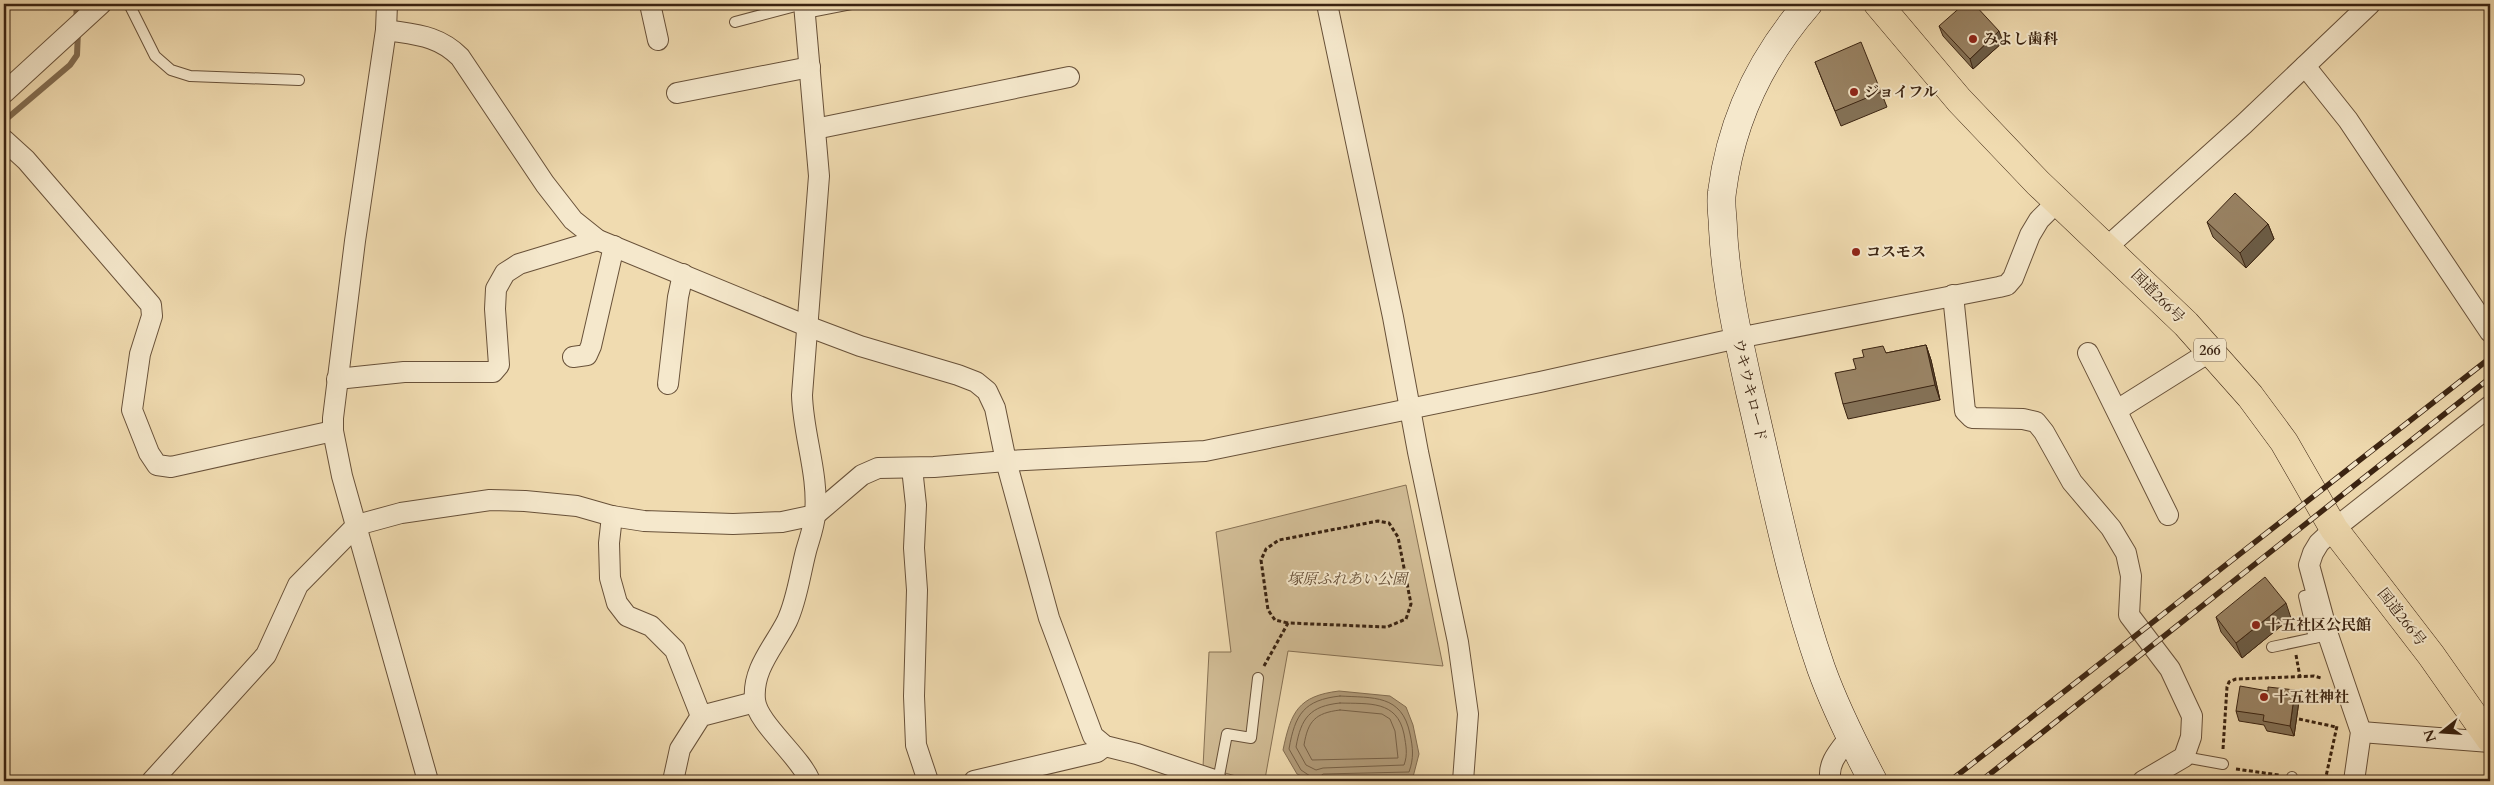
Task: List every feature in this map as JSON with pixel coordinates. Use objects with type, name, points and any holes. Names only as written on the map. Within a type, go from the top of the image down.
[{"type":"highway","name":"国道266号","points":[[1878,4],[1959,100],[2058,201],[2211,351],[2250,396],[2284,442],[2334,529],[2431,654],[2490,740]]},
{"type":"street","points":[[387,4],[386,30],[354,241],[337,379],[333,431],[342,476],[428,781]]},
{"type":"street","points":[[650,4],[658,40]]},
{"type":"street","points":[[1327,4],[1391,307],[1456,633],[1468,714],[1463,781]]},
{"type":"street","name":"ウキウキロード","points":[[1808,4],[1793,21],[1759,72],[1741,110],[1729,148],[1722,195],[1725,260],[1738,338],[1792,575],[1821,669],[1850,737],[1872,781]]},
{"type":"street","points":[[2107,247],[2370,4]]},
{"type":"street","points":[[804,7],[819,195],[807,326],[802,410],[811,448],[815,515],[787,620],[763,661],[757,678],[755,702],[766,721],[795,756],[810,781]]},
{"type":"street","points":[[4,93],[97,8]]},
{"type":"street","points":[[386,30],[435,38],[449,46],[460,57],[545,184],[573,220],[606,243],[807,326],[976,382],[986,391],[995,408],[1006,461],[1049,618],[1093,736],[1105,746],[1137,754],[1218,781]]},
{"type":"street","points":[[677,93],[810,66]]},
{"type":"street","points":[[2305,66],[2348,120],[2490,332]]},
{"type":"street","points":[[815,129],[1069,77]]},
{"type":"street","points":[[4,140],[26,160],[151,305],[152,316],[140,354],[132,410],[149,453],[157,465],[171,467],[333,431]]},
{"type":"street","points":[[152,781],[266,655],[298,585],[357,525],[401,513],[490,500],[577,506],[612,516],[644,521],[733,524],[782,522],[815,515],[862,475],[878,468],[912,468],[1006,461],[1205,451],[1738,338],[2007,284],[2013,278],[2030,235],[2039,220],[2058,201]]},
{"type":"street","points":[[573,357],[587,355],[591,346],[606,243]]},
{"type":"street","points":[[337,379],[404,372],[493,372],[499,365],[495,309],[496,289],[505,273],[519,264],[606,243]]},
{"type":"street","points":[[668,384],[678,297],[683,274]]},
{"type":"street","points":[[1953,295],[1966,411],[1972,418],[2023,419],[2036,422],[2044,432],[2072,482],[2111,528],[2126,553],[2132,576],[2130,615],[2170,669],[2192,716],[2191,737],[2184,757],[2143,781]]},
{"type":"street","points":[[2117,410],[2211,351]]},
{"type":"street","points":[[2088,353],[2168,515]]},
{"type":"street","points":[[2354,781],[2361,732],[2321,636],[2316,593],[2309,565],[2312,553],[2319,543],[2334,529],[2490,406]]},
{"type":"street","points":[[912,468],[916,506],[914,548],[917,590],[914,696],[916,745],[928,781]]},
{"type":"street","points":[[612,516],[609,543],[610,578],[617,604],[627,616],[651,626],[675,650],[701,716]]},
{"type":"street","points":[[673,781],[680,750],[701,716],[755,702]]},
{"type":"street","points":[[2361,732],[2490,740]]},
{"type":"street","points":[[1831,781],[1829,775],[1834,758],[1850,737]]},
{"type":"street","points":[[974,781],[1097,752],[1105,746]]},
{"type":"lane","points":[[129,4],[155,56],[171,70],[190,76],[299,80]]},
{"type":"lane","points":[[735,22],[804,7],[851,4]]},
{"type":"lane","points":[[2272,647],[2321,636]]},
{"type":"lane","points":[[1218,781],[1227,734],[1251,738],[1258,678]]},
{"type":"lane","points":[[2184,757],[2224,764]]},
{"type":"path","points":[[1378,521],[1389,523],[1398,537],[1411,604],[1406,619],[1387,627],[1288,623],[1275,620],[1268,610],[1261,560],[1266,549],[1279,540],[1378,521]]},
{"type":"path","points":[[1258,678],[1288,623]]},
{"type":"path","points":[[2293,642],[2300,677]]},
{"type":"path","points":[[2319,781],[2292,779],[2228,768],[2224,764],[2227,687],[2229,682],[2236,679],[2314,676],[2324,680]]},
{"type":"path","points":[[2325,781],[2337,727],[2334,717]]},
{"type":"path","points":[[2299,719],[2361,732]]},
{"type":"green space","name":"塚原ふれあい公園","points":[[1406,485],[1443,666],[1288,651],[1265,779],[1247,779],[1203,767],[1209,652],[1231,652],[1216,532]]},
{"type":"water","points":[[1339,691],[1390,696],[1406,707],[1413,725],[1419,754],[1413,777],[1308,779],[1297,774],[1283,750],[1293,716],[1305,702],[1314,697]]},
{"type":"building","name":"みよし歯科","points":[[1964,4],[1974,4],[1999,31],[1970,59],[1939,26]]},
{"type":"building","name":"ジョイフル","points":[[1861,42],[1881,92],[1835,111],[1815,62]]},
{"type":"building","points":[[2235,193],[2268,224],[2240,253],[2207,222]]},
{"type":"building","points":[[1926,345],[1935,385],[1843,404],[1835,373],[1856,369],[1853,359],[1864,357],[1862,350],[1883,346],[1886,353]]},
{"type":"building","points":[[2265,577],[2286,603],[2236,643],[2216,617]]},
{"type":"building","points":[[2240,686],[2268,691],[2268,687],[2295,690],[2290,726],[2263,721],[2264,715],[2236,711]]},
{"type":"waterway","points":[[76,4],[77,21]]},
{"type":"waterway","points":[[4,121],[70,65],[77,55],[78,31]]},
{"type":"railway","points":[[1950,781],[2490,358]]},
{"type":"railway","points":[[1981,781],[2490,378]]},
{"type":"place","name":"みよし歯科","points":[[1973,39]]},
{"type":"place","name":"ジョイフル","points":[[1854,92]]},
{"type":"place","name":"コスモス","points":[[1856,252]]},
{"type":"place","name":"十五社区公民館","points":[[2256,625]]},
{"type":"place","name":"十五社神社","points":[[2264,697]]}]
